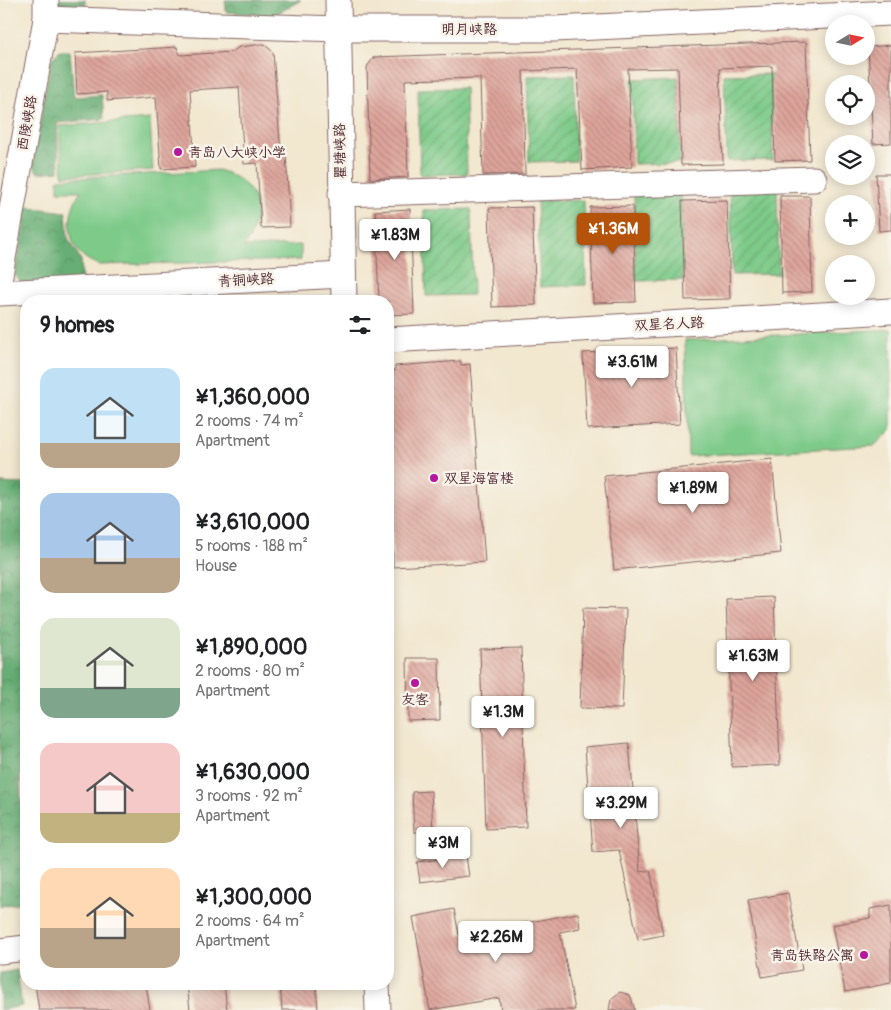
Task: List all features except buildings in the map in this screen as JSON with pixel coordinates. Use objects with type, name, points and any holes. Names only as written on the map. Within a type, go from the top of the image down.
[{"type":"street","name":"瞿塘峡路","points":[[338,0],[344,295]]},
{"type":"street","name":"明月峡路","points":[[46,10],[338,29],[554,29],[891,13]]},
{"type":"street","name":"西陵峡路","points":[[0,275],[46,10]]},
{"type":"street","points":[[341,194],[814,179]]},
{"type":"street","name":"青铜峡路","points":[[0,293],[343,275]]},
{"type":"street","name":"双星名人路","points":[[394,340],[891,311]]},
{"type":"street","points":[[0,951],[20,949]]},
{"type":"street","points":[[377,990],[378,1010]]},
{"type":"green space","points":[[55,0],[85,0],[85,9],[55,9]]},
{"type":"green space","points":[[225,0],[301,0],[273,16],[226,12]]},
{"type":"green space","points":[[60,51],[70,51],[74,97],[102,95],[104,119],[57,123],[59,171],[38,173],[33,165],[51,59]]},
{"type":"green space","points":[[771,74],[773,160],[727,161],[724,75]]},
{"type":"green space","points":[[574,75],[576,161],[529,162],[527,76]]},
{"type":"green space","points":[[678,77],[681,163],[634,164],[632,79]]},
{"type":"green space","points":[[465,88],[467,174],[420,175],[418,89]]},
{"type":"green space","points":[[150,119],[153,170],[63,176],[59,126]]},
{"type":"green space","points":[[218,170],[232,175],[243,182],[255,200],[257,211],[255,222],[244,247],[301,245],[301,260],[98,265],[84,257],[73,242],[70,224],[71,215],[73,206],[81,191],[58,191],[58,179]]},
{"type":"green space","points":[[777,188],[779,274],[732,275],[730,189]]},
{"type":"green space","points":[[681,194],[683,280],[636,281],[634,195]]},
{"type":"green space","points":[[584,200],[586,285],[540,287],[537,201]]},
{"type":"green space","points":[[27,207],[66,212],[68,238],[81,260],[82,284],[23,286],[15,275]]},
{"type":"green space","points":[[471,209],[473,295],[426,296],[424,210]]},
{"type":"green space","points":[[891,329],[891,430],[874,446],[688,456],[685,340]]},
{"type":"green space","points":[[0,483],[20,484],[20,903],[0,906]]},
{"type":"green space","points":[[17,970],[22,1006],[0,1010],[0,973]]},
{"type":"place","name":"青岛八大峡小学","points":[[178,152]]},
{"type":"place","name":"双星海富楼","points":[[434,478]]},
{"type":"place","name":"友客","points":[[415,683]]},
{"type":"place","name":"青岛铁路公寓","points":[[864,955]]}]
